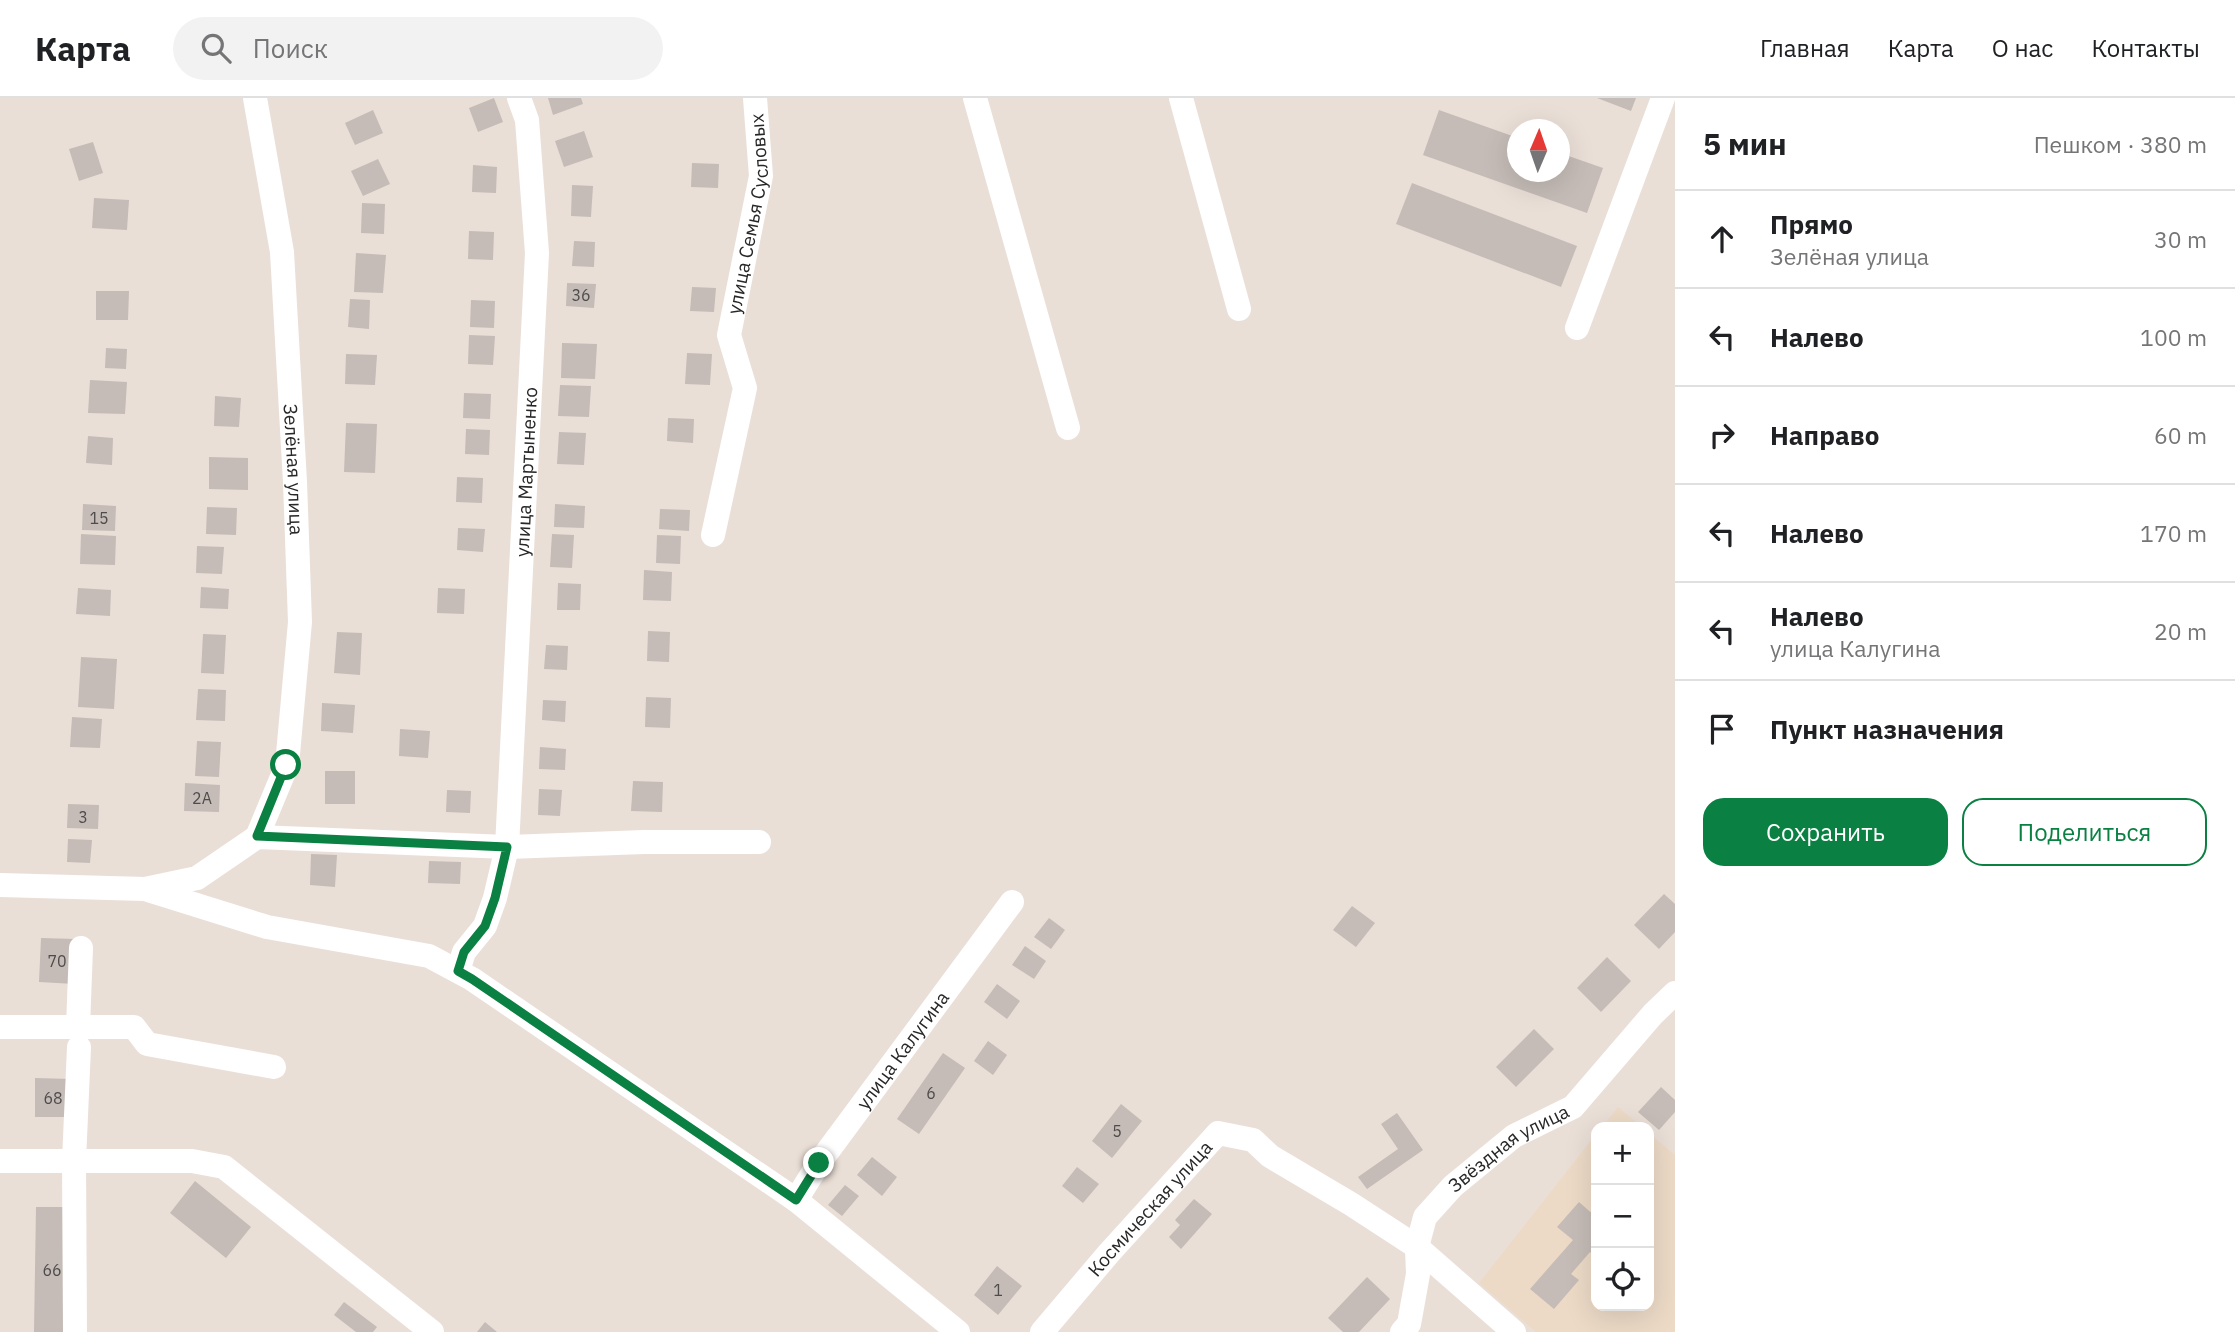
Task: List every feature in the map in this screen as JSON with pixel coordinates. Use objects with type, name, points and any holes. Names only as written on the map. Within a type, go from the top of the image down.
[{"type":"street","name":"Зелёная улица","points":[[255,98],[282,251],[300,622],[286,765],[257,836]]},
{"type":"street","name":"улица Мартыненко","points":[[458,971],[464,952],[485,926],[495,898],[507,847],[537,253],[527,120],[519,98]]},
{"type":"street","name":"улица Семья Сусловых","points":[[713,535],[746,388],[729,335],[761,176],[755,98]]},
{"type":"street","points":[[975,98],[1068,428]]},
{"type":"street","points":[[1181,98],[1239,309]]},
{"type":"street","points":[[1577,327],[1663,98]]},
{"type":"street","points":[[0,885],[145,889],[197,878],[257,836],[507,847],[644,842],[758,842]]},
{"type":"street","points":[[145,889],[267,928],[429,956],[458,971],[796,1200],[958,1332]]},
{"type":"street","name":"улица Калугина","points":[[796,1200],[819,1163],[1012,902]]},
{"type":"street","points":[[75,1332],[74,1161],[81,948]]},
{"type":"street","name":"Звёздная улица","points":[[1402,1332],[1409,1324],[1418,1274],[1417,1247],[1425,1217],[1453,1186],[1514,1136],[1573,1107],[1653,1014],[1675,993]]},
{"type":"street","points":[[0,1027],[79,1037],[134,1027],[147,1044],[274,1067]]},
{"type":"street","name":"Космическая улица","points":[[1042,1332],[1108,1253],[1218,1133],[1253,1140],[1270,1156],[1352,1204],[1417,1247]]},
{"type":"street","points":[[0,1161],[192,1161],[223,1167],[432,1332]]},
{"type":"street","points":[[1417,1247],[1514,1332]]},
{"type":"shaded area","points":[[1618,1107],[1636,1122],[1606,1122]]},
{"type":"shaded area","points":[[1654,1137],[1675,1155],[1675,1332],[1536,1332],[1479,1283],[1591,1140],[1591,1311],[1654,1311]]},
{"type":"building","points":[[494,98],[503,122],[478,132],[469,108]]},
{"type":"building","points":[[548,98],[581,98],[583,104],[553,115]]},
{"type":"building","points":[[1597,98],[1636,98],[1631,111]]},
{"type":"building","points":[[373,110],[383,133],[355,145],[345,123]]},
{"type":"building","points":[[1439,110],[1507,134],[1507,182],[1570,182],[1570,156],[1603,168],[1587,213],[1423,155]]},
{"type":"building","points":[[584,131],[593,157],[564,167],[555,141]]},
{"type":"building","points":[[93,142],[103,173],[79,181],[69,149]]},
{"type":"building","points":[[378,159],[390,184],[363,196],[351,171]]},
{"type":"building","points":[[692,163],[719,164],[718,188],[691,187]]},
{"type":"building","points":[[473,165],[497,167],[496,193],[472,192]]},
{"type":"building","points":[[1412,183],[1577,246],[1561,287],[1396,224]]},
{"type":"building","points":[[572,185],[593,186],[591,217],[571,216]]},
{"type":"building","points":[[94,198],[129,200],[127,230],[92,228]]},
{"type":"building","points":[[362,203],[385,204],[384,234],[361,233]]},
{"type":"building","points":[[469,231],[494,232],[493,260],[468,259]]},
{"type":"building","points":[[574,241],[595,242],[594,267],[572,266]]},
{"type":"building","points":[[356,253],[386,255],[383,293],[354,292]]},
{"type":"building","points":[[567,283],[596,284],[594,308],[566,306]]},
{"type":"building","points":[[692,287],[716,288],[714,312],[690,311]]},
{"type":"building","points":[[96,291],[129,291],[128,320],[96,320]]},
{"type":"building","points":[[350,299],[370,300],[369,329],[348,327]]},
{"type":"building","points":[[471,300],[495,301],[494,328],[470,327]]},
{"type":"building","points":[[469,335],[495,336],[493,365],[468,364]]},
{"type":"building","points":[[562,343],[597,344],[595,379],[561,378]]},
{"type":"building","points":[[106,348],[127,349],[126,369],[105,368]]},
{"type":"building","points":[[687,353],[712,354],[710,385],[685,384]]},
{"type":"building","points":[[346,354],[377,355],[375,385],[345,384]]},
{"type":"building","points":[[90,380],[127,382],[125,414],[88,413]]},
{"type":"building","points":[[560,385],[591,386],[589,417],[558,416]]},
{"type":"building","points":[[464,393],[491,394],[490,419],[463,418]]},
{"type":"building","points":[[215,396],[241,398],[239,427],[214,426]]},
{"type":"building","points":[[668,418],[694,419],[693,443],[667,441]]},
{"type":"building","points":[[346,423],[377,424],[375,473],[344,472]]},
{"type":"building","points":[[466,429],[490,430],[489,455],[465,454]]},
{"type":"building","points":[[559,432],[586,433],[584,465],[557,464]]},
{"type":"building","points":[[88,436],[113,438],[112,465],[86,463]]},
{"type":"building","points":[[209,457],[248,458],[248,490],[209,489]]},
{"type":"building","points":[[457,477],[483,478],[482,503],[456,502]]},
{"type":"building","points":[[83,504],[116,506],[115,531],[82,530]]},
{"type":"building","points":[[555,504],[585,506],[584,528],[554,527]]},
{"type":"building","points":[[207,507],[237,508],[236,535],[206,534]]},
{"type":"building","points":[[660,509],[690,510],[689,531],[659,529]]},
{"type":"building","points":[[458,528],[485,529],[483,552],[457,550]]},
{"type":"building","points":[[81,534],[116,536],[115,565],[80,564]]},
{"type":"building","points":[[552,534],[574,535],[572,568],[550,567]]},
{"type":"building","points":[[657,535],[681,536],[680,564],[656,563]]},
{"type":"building","points":[[197,546],[224,547],[222,574],[196,573]]},
{"type":"building","points":[[644,570],[672,572],[671,601],[643,600]]},
{"type":"building","points":[[558,583],[581,584],[580,610],[557,610]]},
{"type":"building","points":[[201,587],[229,589],[228,609],[200,608]]},
{"type":"building","points":[[78,588],[111,590],[110,616],[76,614]]},
{"type":"building","points":[[438,588],[465,589],[464,614],[437,613]]},
{"type":"building","points":[[648,631],[670,632],[669,662],[647,661]]},
{"type":"building","points":[[337,632],[362,633],[360,675],[334,673]]},
{"type":"building","points":[[203,634],[226,635],[224,674],[201,673]]},
{"type":"building","points":[[546,645],[568,646],[567,670],[544,669]]},
{"type":"building","points":[[81,657],[117,659],[114,709],[78,707]]},
{"type":"building","points":[[198,689],[226,690],[225,721],[196,720]]},
{"type":"building","points":[[646,697],[671,698],[670,728],[645,727]]},
{"type":"building","points":[[543,700],[566,701],[565,722],[542,720]]},
{"type":"building","points":[[322,703],[355,705],[353,733],[321,731]]},
{"type":"building","points":[[72,717],[102,719],[100,748],[70,747]]},
{"type":"building","points":[[400,729],[430,731],[428,758],[399,756]]},
{"type":"building","points":[[197,741],[221,742],[219,777],[195,776]]},
{"type":"building","points":[[540,747],[566,749],[565,770],[539,769]]},
{"type":"building","points":[[325,771],[355,771],[355,804],[325,804]]},
{"type":"building","points":[[633,781],[663,782],[662,812],[631,811]]},
{"type":"building","points":[[185,783],[220,785],[219,812],[184,811]]},
{"type":"building","points":[[539,789],[562,790],[560,816],[538,815]]},
{"type":"building","points":[[447,790],[471,791],[470,813],[446,812]]},
{"type":"building","points":[[68,804],[99,805],[98,829],[67,828]]},
{"type":"building","points":[[68,839],[92,840],[90,863],[67,862]]},
{"type":"building","points":[[311,854],[337,855],[335,887],[310,885]]},
{"type":"building","points":[[429,861],[461,862],[460,884],[428,883]]},
{"type":"building","points":[[1664,894],[1675,904],[1675,932],[1659,949],[1634,925]]},
{"type":"building","points":[[1352,906],[1375,923],[1356,947],[1333,930]]},
{"type":"building","points":[[1049,918],[1065,930],[1051,949],[1034,937]]},
{"type":"building","points":[[41,938],[76,939],[74,984],[39,982]]},
{"type":"building","points":[[1025,946],[1046,961],[1034,979],[1012,965]]},
{"type":"building","points":[[1607,957],[1631,981],[1601,1012],[1577,988]]},
{"type":"building","points":[[997,984],[1020,1001],[1007,1019],[984,1002]]},
{"type":"building","points":[[1534,1029],[1554,1049],[1516,1087],[1496,1067]]},
{"type":"building","points":[[988,1041],[1007,1055],[993,1075],[974,1061]]},
{"type":"building","points":[[943,1053],[965,1068],[919,1134],[897,1119]]},
{"type":"building","points":[[35,1078],[71,1079],[71,1117],[35,1117]]},
{"type":"building","points":[[1661,1087],[1675,1100],[1675,1112],[1659,1130],[1654,1122],[1650,1122],[1638,1112]]},
{"type":"building","points":[[1121,1104],[1142,1121],[1112,1158],[1092,1141]]},
{"type":"building","points":[[1397,1113],[1423,1150],[1367,1189],[1358,1177],[1398,1149],[1381,1124]]},
{"type":"building","points":[[872,1157],[897,1177],[882,1196],[857,1175]]},
{"type":"building","points":[[1077,1167],[1099,1184],[1083,1203],[1062,1186]]},
{"type":"building","points":[[195,1181],[251,1227],[226,1258],[170,1213]]},
{"type":"building","points":[[845,1185],[859,1196],[842,1216],[828,1205]]},
{"type":"building","points":[[1194,1199],[1212,1214],[1181,1249],[1169,1237],[1180,1225],[1175,1220]]},
{"type":"building","points":[[1579,1202],[1591,1213],[1591,1253],[1571,1274],[1579,1280],[1554,1309],[1530,1289],[1573,1240],[1557,1227]]},
{"type":"building","points":[[36,1207],[70,1207],[69,1332],[34,1332]]},
{"type":"building","points":[[997,1266],[1022,1286],[998,1315],[974,1295]]},
{"type":"building","points":[[1367,1277],[1390,1299],[1359,1332],[1343,1332],[1328,1318]]},
{"type":"building","points":[[344,1302],[377,1327],[373,1332],[356,1332],[334,1315]]},
{"type":"building","points":[[485,1322],[497,1332],[477,1332]]},
{"type":"route","points":[[286,765],[257,836],[507,847],[495,898],[485,926],[464,952],[458,971],[796,1200],[819,1163]]}]
